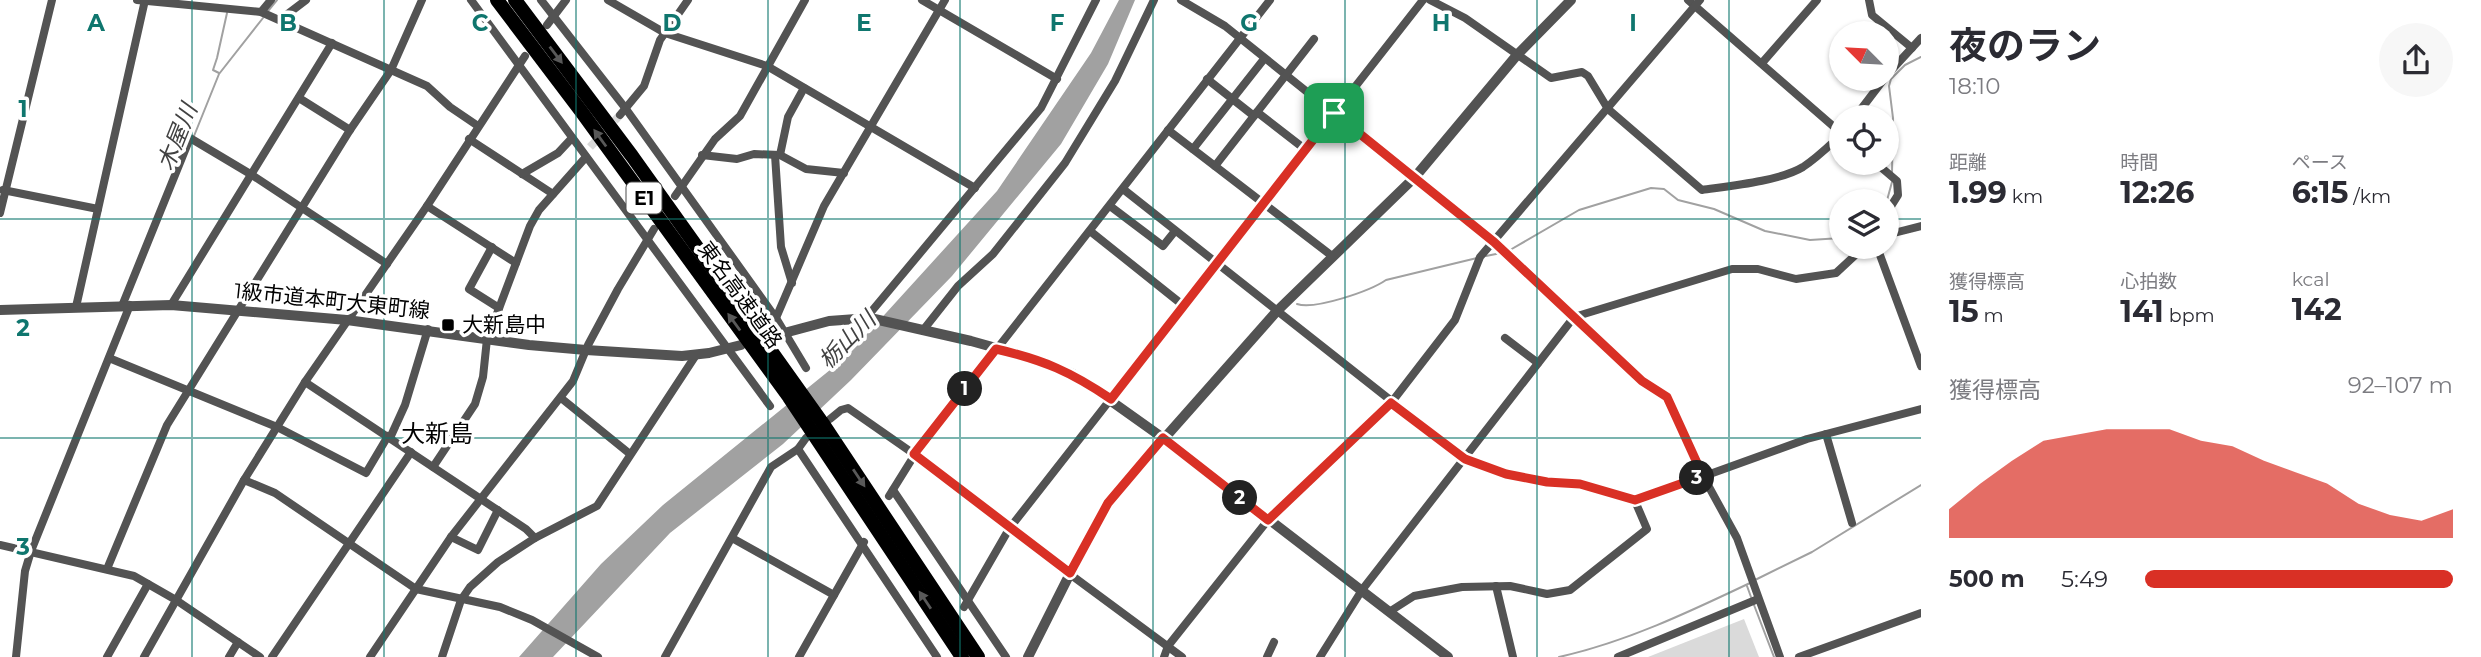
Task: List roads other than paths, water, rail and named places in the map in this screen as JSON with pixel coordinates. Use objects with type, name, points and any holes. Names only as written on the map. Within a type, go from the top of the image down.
[{"type":"highway","name":"東名高速道路","points":[[497,0],[793,393]]},
{"type":"highway","name":"東名高速道路","points":[[515,0],[639,166],[793,393],[978,657]]},
{"type":"highway","name":"東名高速道路","points":[[817,427],[962,657]]},
{"type":"street","points":[[0,214],[3,190],[52,0]]},
{"type":"street","points":[[137,0],[264,13],[281,19],[427,86],[450,107],[478,126]]},
{"type":"street","points":[[75,307],[145,0]]},
{"type":"street","points":[[264,13],[271,0]]},
{"type":"street","points":[[281,19],[306,0]]},
{"type":"street","points":[[107,569],[160,438],[301,207],[391,70],[422,0]]},
{"type":"street","points":[[471,0],[572,138],[587,153],[770,406]]},
{"type":"street","points":[[541,0],[776,318],[806,368]]},
{"type":"street","points":[[547,25],[566,0]]},
{"type":"street","points":[[608,0],[665,33],[766,66],[975,188]]},
{"type":"street","points":[[675,196],[715,139],[740,116],[805,0]]},
{"type":"street","points":[[922,0],[1058,79]]},
{"type":"street","points":[[776,318],[824,206],[945,0]]},
{"type":"street","points":[[868,318],[1041,108],[1096,0]]},
{"type":"street","points":[[922,329],[958,286],[993,254],[1065,163],[1115,81],[1154,0]]},
{"type":"street","points":[[1181,0],[1225,26],[1415,177],[1494,242],[1642,381],[1667,397],[1703,476],[1737,538],[1753,601],[1780,657]]},
{"type":"street","points":[[1006,657],[966,604],[891,493],[914,454],[1270,0]]},
{"type":"street","points":[[966,604],[1009,529],[1423,0]]},
{"type":"street","points":[[1430,0],[1465,18],[1551,78],[1582,72],[1588,76],[1608,109],[1702,190],[1738,185],[1793,171],[1814,159],[1829,145]]},
{"type":"street","points":[[1028,657],[1108,503],[1277,311],[1415,177],[1517,55],[1571,0]]},
{"type":"street","points":[[1688,0],[1698,4],[1829,123]]},
{"type":"street","points":[[1762,63],[1817,0]]},
{"type":"street","points":[[1869,0],[1872,15],[1912,48]]},
{"type":"street","points":[[623,112],[644,86],[657,47],[684,1]]},
{"type":"street","points":[[1164,657],[1168,646],[1268,520],[1391,403],[1455,320],[1480,257],[1698,4]]},
{"type":"street","points":[[1899,62],[1921,38]]},
{"type":"street","points":[[1215,166],[1314,39]]},
{"type":"street","points":[[171,305],[332,43]]},
{"type":"street","points":[[144,657],[244,480],[305,382],[427,206],[525,56]]},
{"type":"street","points":[[1193,149],[1264,58]]},
{"type":"street","points":[[1208,79],[1232,99],[1306,150]]},
{"type":"street","points":[[792,282],[781,247],[777,155],[788,117],[804,88]]},
{"type":"street","points":[[1864,105],[1875,91]]},
{"type":"street","points":[[299,98],[350,130]]},
{"type":"street","points":[[1168,130],[1332,256]]},
{"type":"street","points":[[522,174],[558,153],[572,138]]},
{"type":"street","points":[[469,139],[553,194]]},
{"type":"street","points":[[16,657],[25,571],[31,551],[193,140],[252,175],[387,264]]},
{"type":"street","points":[[433,467],[475,404],[495,319],[530,226],[539,210],[587,153]]},
{"type":"street","points":[[702,155],[737,159],[754,155],[777,155],[806,169],[844,173]]},
{"type":"street","points":[[1123,189],[1465,459],[1506,474],[1547,482],[1580,484],[1635,500],[1826,434],[1921,409]]},
{"type":"street","points":[[3,190],[98,209]]},
{"type":"street","points":[[427,206],[516,263]]},
{"type":"street","points":[[1110,206],[1163,246],[1175,231]]},
{"type":"street","points":[[1899,232],[1921,226]]},
{"type":"street","points":[[370,657],[451,537],[573,381],[618,289],[654,229]]},
{"type":"street","points":[[1090,231],[1184,306]]},
{"type":"street","points":[[492,247],[469,289],[499,308]]},
{"type":"street","points":[[1320,657],[1362,590],[1574,317],[1732,269],[1758,269],[1796,279],[1836,273],[1851,259]]},
{"type":"street","points":[[1881,259],[1921,366]]},
{"type":"street","name":"1級市道本町大東町線","points":[[0,310],[171,305],[347,320],[586,350],[696,355],[741,345]]},
{"type":"street","points":[[772,336],[829,321],[868,318],[996,349],[1058,368],[1077,377],[1163,438],[1448,657]]},
{"type":"street","points":[[109,358],[277,427],[366,473],[405,405],[428,330]]},
{"type":"street","points":[[1504,338],[1538,363]]},
{"type":"street","points":[[442,657],[461,600],[470,587],[498,562],[535,538],[597,506],[696,355]]},
{"type":"street","points":[[305,382],[498,510],[535,538]]},
{"type":"street","points":[[561,398],[630,454]]},
{"type":"street","points":[[665,657],[771,467],[798,449],[817,427],[848,408],[914,454],[1009,529],[1182,657]]},
{"type":"street","points":[[1826,434],[1852,523]]},
{"type":"street","points":[[798,449],[936,657]]},
{"type":"street","points":[[272,657],[411,452]]},
{"type":"street","points":[[244,480],[275,493],[416,589],[500,607],[532,620],[598,657]]},
{"type":"street","points":[[1390,612],[1404,600],[1426,592],[1462,587],[1510,586],[1548,594],[1570,590],[1647,529],[1635,500]]},
{"type":"street","points":[[451,537],[478,550],[498,510]]},
{"type":"street","points":[[732,538],[834,595]]},
{"type":"street","points":[[799,657],[863,544]]},
{"type":"street","points":[[0,545],[134,576],[176,600],[260,657]]},
{"type":"street","points":[[107,657],[148,584]]},
{"type":"street","points":[[1496,586],[1513,657]]},
{"type":"street","points":[[1618,657],[1753,601]]},
{"type":"street","points":[[1799,657],[1921,612]]},
{"type":"street","points":[[229,657],[238,642]]},
{"type":"street","points":[[1267,657],[1274,642]]},
{"type":"street","points":[[936,657],[942,645]]},
{"type":"waterway","name":"木屋川","points":[[268,11],[277,0]]},
{"type":"waterway","points":[[219,73],[213,70],[227,13]]},
{"type":"waterway","name":"木屋川","points":[[194,136],[219,74],[263,18]]},
{"type":"waterway","points":[[1891,105],[1889,86],[1891,79],[1905,65],[1921,57]]},
{"type":"waterway","points":[[1890,189],[1892,182]]},
{"type":"waterway","points":[[1510,250],[1579,210],[1651,188],[1664,189],[1678,200],[1714,209],[1765,231],[1810,240],[1829,239]]},
{"type":"waterway","points":[[1486,256],[1501,253]]},
{"type":"waterway","points":[[1297,304],[1329,302],[1356,294],[1386,280],[1477,258]]},
{"type":"waterway","points":[[1755,580],[1812,552],[1921,485]]},
{"type":"waterway","points":[[1559,657],[1633,635],[1750,583]]},
{"type":"waterway","points":[[1747,586],[1751,597]]},
{"type":"waterway","points":[[1754,605],[1774,657]]},
{"type":"tunnel","points":[[590,147],[620,115]]},
{"type":"place","name":"大新島中","points":[[448,325]]},
{"type":"district","name":"大新島","points":[[437,434]]},
{"type":"water label","name":"栃山川","points":[[847,340]]}]
